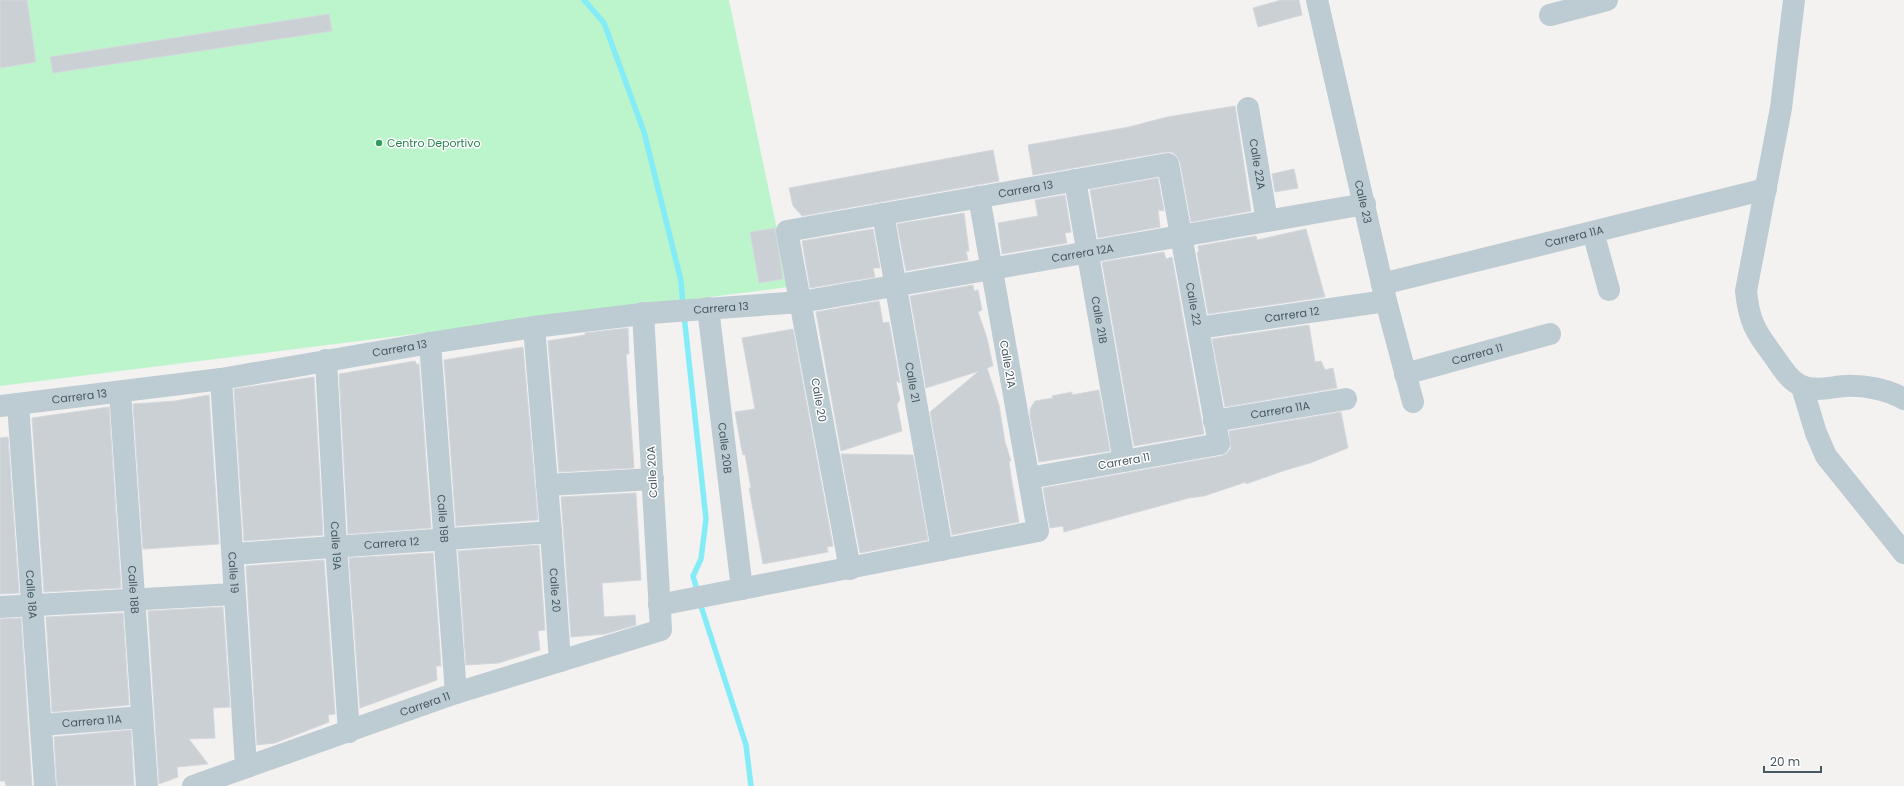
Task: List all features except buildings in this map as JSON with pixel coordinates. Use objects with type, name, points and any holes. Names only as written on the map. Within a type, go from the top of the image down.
[{"type":"street","name":"Calle 23","points":[[1317,0],[1365,204],[1384,293],[1413,402]]},
{"type":"street","points":[[1794,0],[1781,108],[1746,291],[1749,314],[1758,334],[1792,380],[1802,387],[1819,389],[1845,386],[1868,388],[1889,392],[1904,399]]},
{"type":"street","points":[[1550,15],[1595,1]]},
{"type":"street","name":"Calle 22A","points":[[1248,108],[1267,221]]},
{"type":"street","name":"Carrera 13","points":[[787,231],[1168,164]]},
{"type":"street","name":"Calle 22","points":[[1168,164],[1218,444]]},
{"type":"street","name":"Calle 21B","points":[[1075,180],[1124,461]]},
{"type":"street","name":"Carrera 11A","points":[[1384,293],[1593,232],[1766,189]]},
{"type":"street","name":"Calle 21A","points":[[942,550],[1038,531],[979,197]]},
{"type":"street","name":"Carrera 12A","points":[[801,302],[1365,204]]},
{"type":"street","name":"Calle 21","points":[[883,214],[942,550]]},
{"type":"street","name":"Calle 20","points":[[787,231],[850,568]]},
{"type":"street","points":[[1593,232],[1609,290]]},
{"type":"street","name":"Carrera 12","points":[[1198,328],[1384,293]]},
{"type":"street","name":"Carrera 13","points":[[9,405],[221,379],[326,360],[534,327],[647,313],[801,302]]},
{"type":"street","name":"Calle 20B","points":[[705,308],[742,589]]},
{"type":"street","name":"Calle 20A","points":[[647,313],[653,479],[661,630]]},
{"type":"street","name":"Calle 20","points":[[534,327],[560,661]]},
{"type":"street","name":"Carrera 11","points":[[1405,374],[1550,334]]},
{"type":"street","name":"Calle 19B","points":[[430,343],[456,693]]},
{"type":"street","name":"Calle 19A","points":[[326,360],[336,547],[349,732]]},
{"type":"street","name":"Calle 19","points":[[221,379],[246,766]]},
{"type":"street","points":[[1802,387],[1816,433],[1826,456],[1904,553]]},
{"type":"street","name":"Calle 18B","points":[[120,392],[147,786]]},
{"type":"street","name":"Carrera 11A","points":[[1214,420],[1346,399]]},
{"type":"street","name":"Calle 18A","points":[[9,405],[33,605],[45,786]]},
{"type":"street","name":"Carrera 11","points":[[1029,478],[1218,444]]},
{"type":"street","points":[[547,485],[653,479]]},
{"type":"street","name":"Carrera 12","points":[[233,554],[551,532]]},
{"type":"street","points":[[659,604],[942,550]]},
{"type":"street","points":[[0,607],[234,594]]},
{"type":"street","name":"Carrera 11","points":[[193,786],[456,693],[661,630]]},
{"type":"street","name":"Carrera 11A","points":[[41,725],[142,717]]},
{"type":"green space","name":"Centro Deportivo","points":[[0,0],[729,0],[789,287],[0,386]]},
{"type":"waterway","points":[[584,0],[604,23],[644,132],[681,281],[683,306]]},
{"type":"waterway","points":[[684,315],[706,519],[701,559],[693,576],[697,590]]},
{"type":"waterway","points":[[700,603],[746,745],[751,786]]},
{"type":"place","name":"Centro Deportivo","points":[[379,143]]}]
